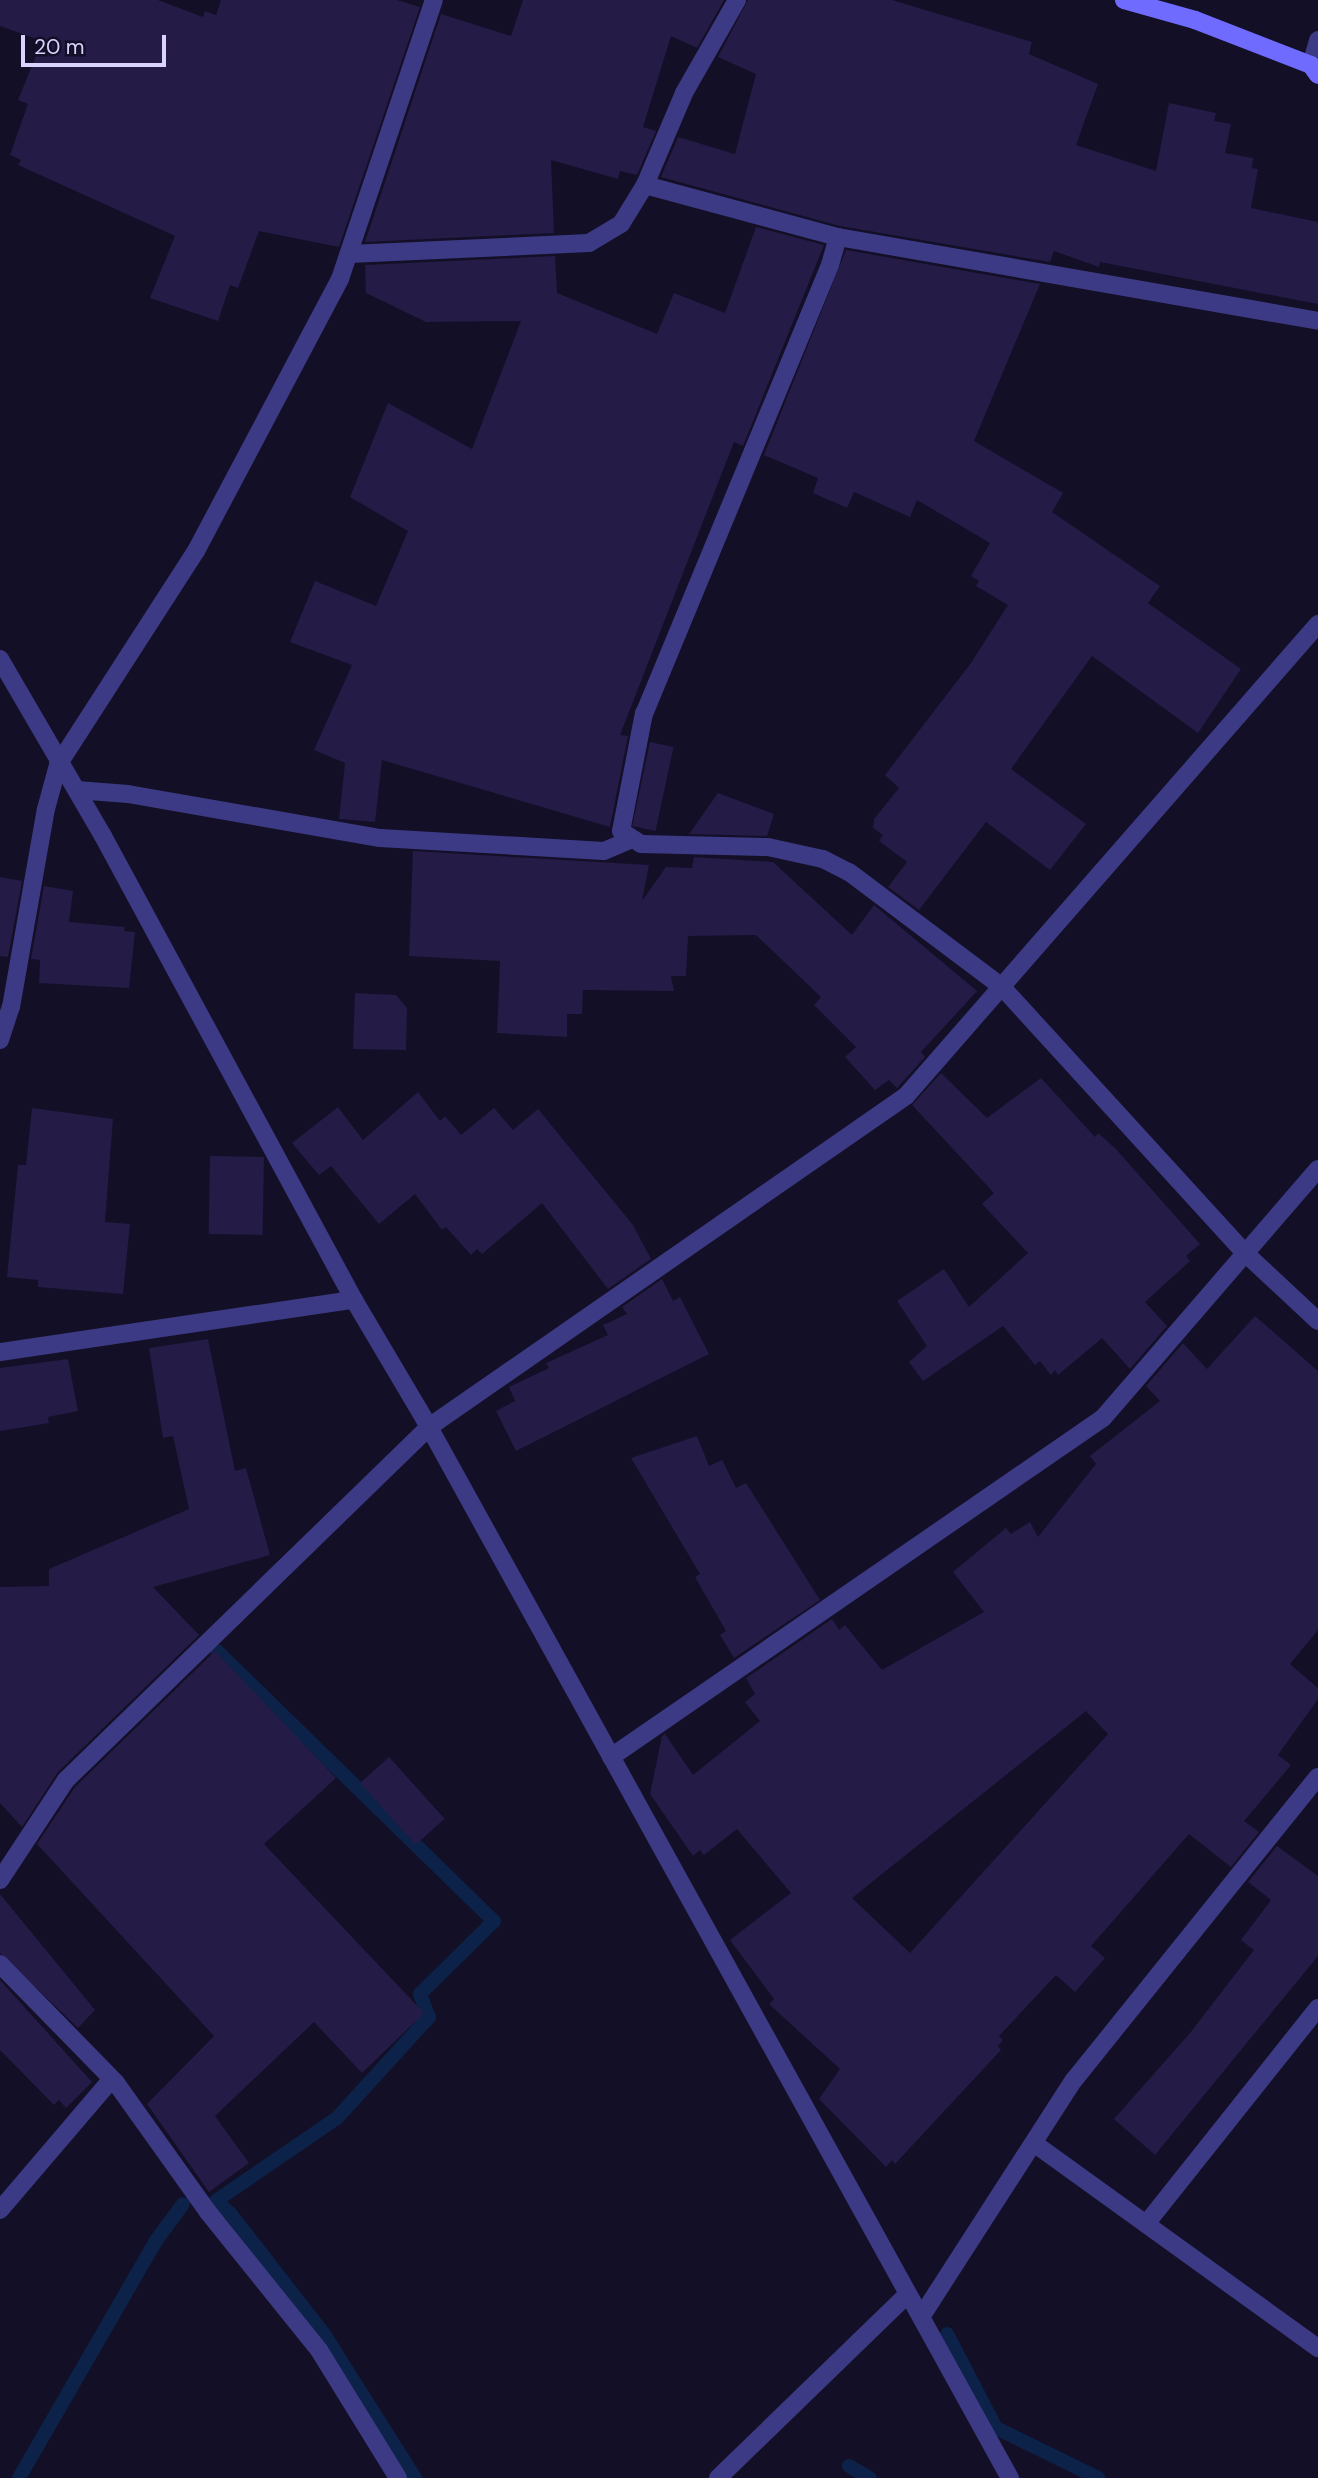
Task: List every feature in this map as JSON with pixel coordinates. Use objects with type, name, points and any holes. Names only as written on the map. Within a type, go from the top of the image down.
[{"type":"main road","points":[[1124,0],[1195,20],[1316,69]]},
{"type":"street","points":[[0,1040],[11,1007],[46,809],[58,765],[196,551],[349,254],[435,0]]},
{"type":"street","points":[[349,254],[589,243],[621,224],[645,185],[684,93],[737,0]]},
{"type":"street","points":[[1316,69],[1318,40]]},
{"type":"street","points":[[645,185],[838,237],[1318,321]]},
{"type":"street","points":[[631,840],[621,831],[644,713],[830,265],[838,237]]},
{"type":"street","points":[[0,1881],[66,1780],[429,1427],[906,1096],[1318,624]]},
{"type":"street","points":[[0,659],[58,765],[77,790],[354,1300],[429,1427],[1010,2478]]},
{"type":"street","points":[[77,790],[128,794],[380,838],[604,852],[631,840],[669,846],[768,847],[823,859],[849,872],[1002,988],[1244,1252],[1318,1321]]},
{"type":"street","points":[[611,1757],[1103,1418],[1318,1169]]},
{"type":"street","points":[[0,1352],[354,1300]]},
{"type":"street","points":[[921,2317],[1074,2080],[1318,1777]]},
{"type":"street","points":[[0,1964],[52,2012],[111,2079],[208,2212],[319,2350],[398,2478]]},
{"type":"street","points":[[1146,2224],[1318,2008]]},
{"type":"street","points":[[0,2210],[111,2079]]},
{"type":"street","points":[[1035,2144],[1318,2348]]},
{"type":"street","points":[[718,2478],[908,2294]]},
{"type":"building","points":[[0,0],[158,0],[203,17],[205,11],[216,15],[221,0],[397,0],[420,7],[339,247],[259,231],[238,288],[230,285],[218,321],[150,298],[175,236],[18,165],[21,160],[10,155],[28,104],[18,100],[42,41],[0,26]]},
{"type":"building","points":[[523,0],[724,0],[697,48],[671,36],[643,127],[656,131],[637,175],[620,171],[618,179],[551,160],[554,233],[365,242],[441,14],[511,36]]},
{"type":"building","points":[[748,0],[892,0],[1032,42],[1029,54],[1098,84],[1076,145],[1156,171],[1169,103],[1216,113],[1214,121],[1231,124],[1225,153],[1253,158],[1252,168],[1258,169],[1251,208],[1318,222],[1318,304],[1100,262],[1099,267],[1054,251],[1050,262],[840,226],[661,177],[678,137],[735,154],[756,74],[718,57]]},
{"type":"building","points":[[756,227],[824,245],[743,446],[734,442],[620,735],[628,736],[610,827],[382,760],[375,822],[339,819],[345,763],[314,750],[352,665],[290,642],[315,581],[376,606],[408,531],[350,497],[388,403],[472,449],[521,321],[426,322],[366,293],[365,265],[555,256],[557,293],[657,334],[674,293],[725,313]]},
{"type":"building","points":[[846,250],[1040,284],[974,441],[1063,493],[1052,512],[1160,586],[1148,603],[1241,669],[1198,733],[1092,656],[1011,769],[1086,824],[1050,870],[986,822],[919,910],[888,887],[907,862],[879,841],[883,835],[873,828],[874,819],[899,788],[885,775],[971,663],[1008,605],[976,586],[979,581],[971,576],[990,543],[917,500],[910,517],[854,492],[847,508],[813,493],[818,478],[764,455]]},
{"type":"building","points":[[650,742],[673,747],[656,831],[632,826]]},
{"type":"building","points":[[718,793],[774,814],[767,836],[689,834]]},
{"type":"building","points":[[413,851],[649,865],[642,901],[666,867],[692,868],[694,857],[773,862],[852,935],[874,905],[977,991],[921,1052],[925,1057],[897,1088],[889,1080],[875,1090],[845,1057],[856,1047],[814,1005],[821,997],[756,935],[688,936],[686,976],[671,976],[674,991],[583,990],[582,1014],[567,1014],[567,1037],[497,1033],[500,961],[409,956]]},
{"type":"building","points":[[0,877],[22,881],[8,957],[0,956]]},
{"type":"building","points":[[44,886],[73,891],[69,922],[125,927],[124,931],[135,932],[129,988],[39,983],[40,960],[31,959]]},
{"type":"building","points":[[355,993],[396,995],[407,1008],[406,1050],[353,1049]]},
{"type":"building","points":[[941,1073],[987,1118],[1041,1078],[1095,1137],[1098,1133],[1115,1148],[1200,1244],[1186,1256],[1190,1261],[1145,1302],[1167,1326],[1130,1369],[1102,1338],[1058,1375],[1055,1370],[1051,1375],[1040,1361],[1035,1365],[1003,1326],[923,1381],[909,1362],[927,1346],[897,1301],[944,1269],[969,1307],[1028,1253],[982,1204],[994,1193],[912,1105]]},
{"type":"building","points":[[418,1092],[440,1121],[445,1116],[461,1135],[494,1108],[513,1130],[538,1109],[633,1225],[651,1259],[608,1289],[542,1203],[482,1254],[477,1249],[471,1255],[446,1227],[442,1230],[415,1194],[379,1224],[331,1166],[319,1175],[292,1143],[338,1107],[363,1140]]},
{"type":"building","points":[[32,1108],[113,1119],[105,1222],[130,1224],[123,1294],[38,1287],[38,1280],[7,1277],[18,1165],[26,1165]]},
{"type":"building","points":[[210,1156],[264,1157],[263,1235],[209,1234]]},
{"type":"building","points":[[662,1279],[673,1301],[680,1297],[709,1354],[516,1451],[496,1411],[515,1401],[509,1387],[549,1368],[546,1363],[608,1335],[603,1325],[627,1314],[622,1307]]},
{"type":"building","points":[[1255,1316],[1318,1371],[1318,1630],[1290,1664],[1318,1688],[1318,1699],[1278,1755],[1291,1765],[1244,1821],[1259,1832],[1231,1867],[1189,1834],[1091,1946],[1105,1958],[1075,1992],[1056,1975],[999,2036],[1003,2040],[998,2046],[1001,2050],[895,2164],[892,2160],[886,2167],[819,2099],[840,2069],[769,2004],[774,1999],[730,1940],[791,1893],[737,1829],[704,1855],[700,1850],[693,1856],[650,1794],[662,1736],[665,1734],[693,1775],[760,1721],[745,1702],[755,1694],[746,1678],[832,1619],[839,1630],[845,1625],[882,1670],[984,1612],[953,1572],[1006,1528],[1011,1534],[1030,1522],[1038,1537],[1096,1464],[1090,1456],[1160,1401],[1146,1386],[1183,1343],[1207,1369]],"holes":[[[1086,1711],[1108,1734],[910,1953],[852,1898]]]},
{"type":"building","points":[[208,1339],[235,1471],[246,1468],[270,1555],[153,1587],[199,1635],[58,1772],[22,1827],[0,1803],[0,1587],[49,1586],[49,1569],[189,1509],[173,1436],[163,1438],[149,1348]]},
{"type":"building","points":[[68,1359],[78,1411],[48,1417],[49,1423],[0,1431],[0,1368]]},
{"type":"building","points":[[697,1436],[709,1466],[722,1460],[736,1488],[746,1483],[820,1600],[734,1658],[720,1635],[726,1631],[695,1577],[700,1574],[631,1458]]},
{"type":"building","points":[[215,1651],[336,1778],[264,1844],[424,2013],[362,2073],[314,2022],[215,2116],[249,2163],[209,2192],[147,2104],[214,2036],[37,1844],[75,1787]]},
{"type":"building","points":[[389,1757],[445,1819],[416,1845],[360,1783]]},
{"type":"building","points":[[1277,1846],[1318,1876],[1318,1956],[1155,2155],[1114,2119],[1190,2033],[1254,1950],[1241,1940],[1271,1900],[1248,1882]]},
{"type":"building","points":[[0,1894],[95,2010],[78,2028],[0,1953]]},
{"type":"building","points":[[0,1980],[92,2082],[66,2108],[59,2100],[54,2105],[0,2050]]},
{"type":"waterway","points":[[217,1651],[494,1921],[420,1994],[429,2017],[337,2118],[216,2201],[230,2213],[324,2334],[415,2478]]},
{"type":"waterway","points":[[19,2478],[155,2242],[183,2204]]},
{"type":"waterway","points":[[947,2334],[996,2428],[1098,2478]]},
{"type":"waterway","points":[[849,2466],[870,2478]]}]
